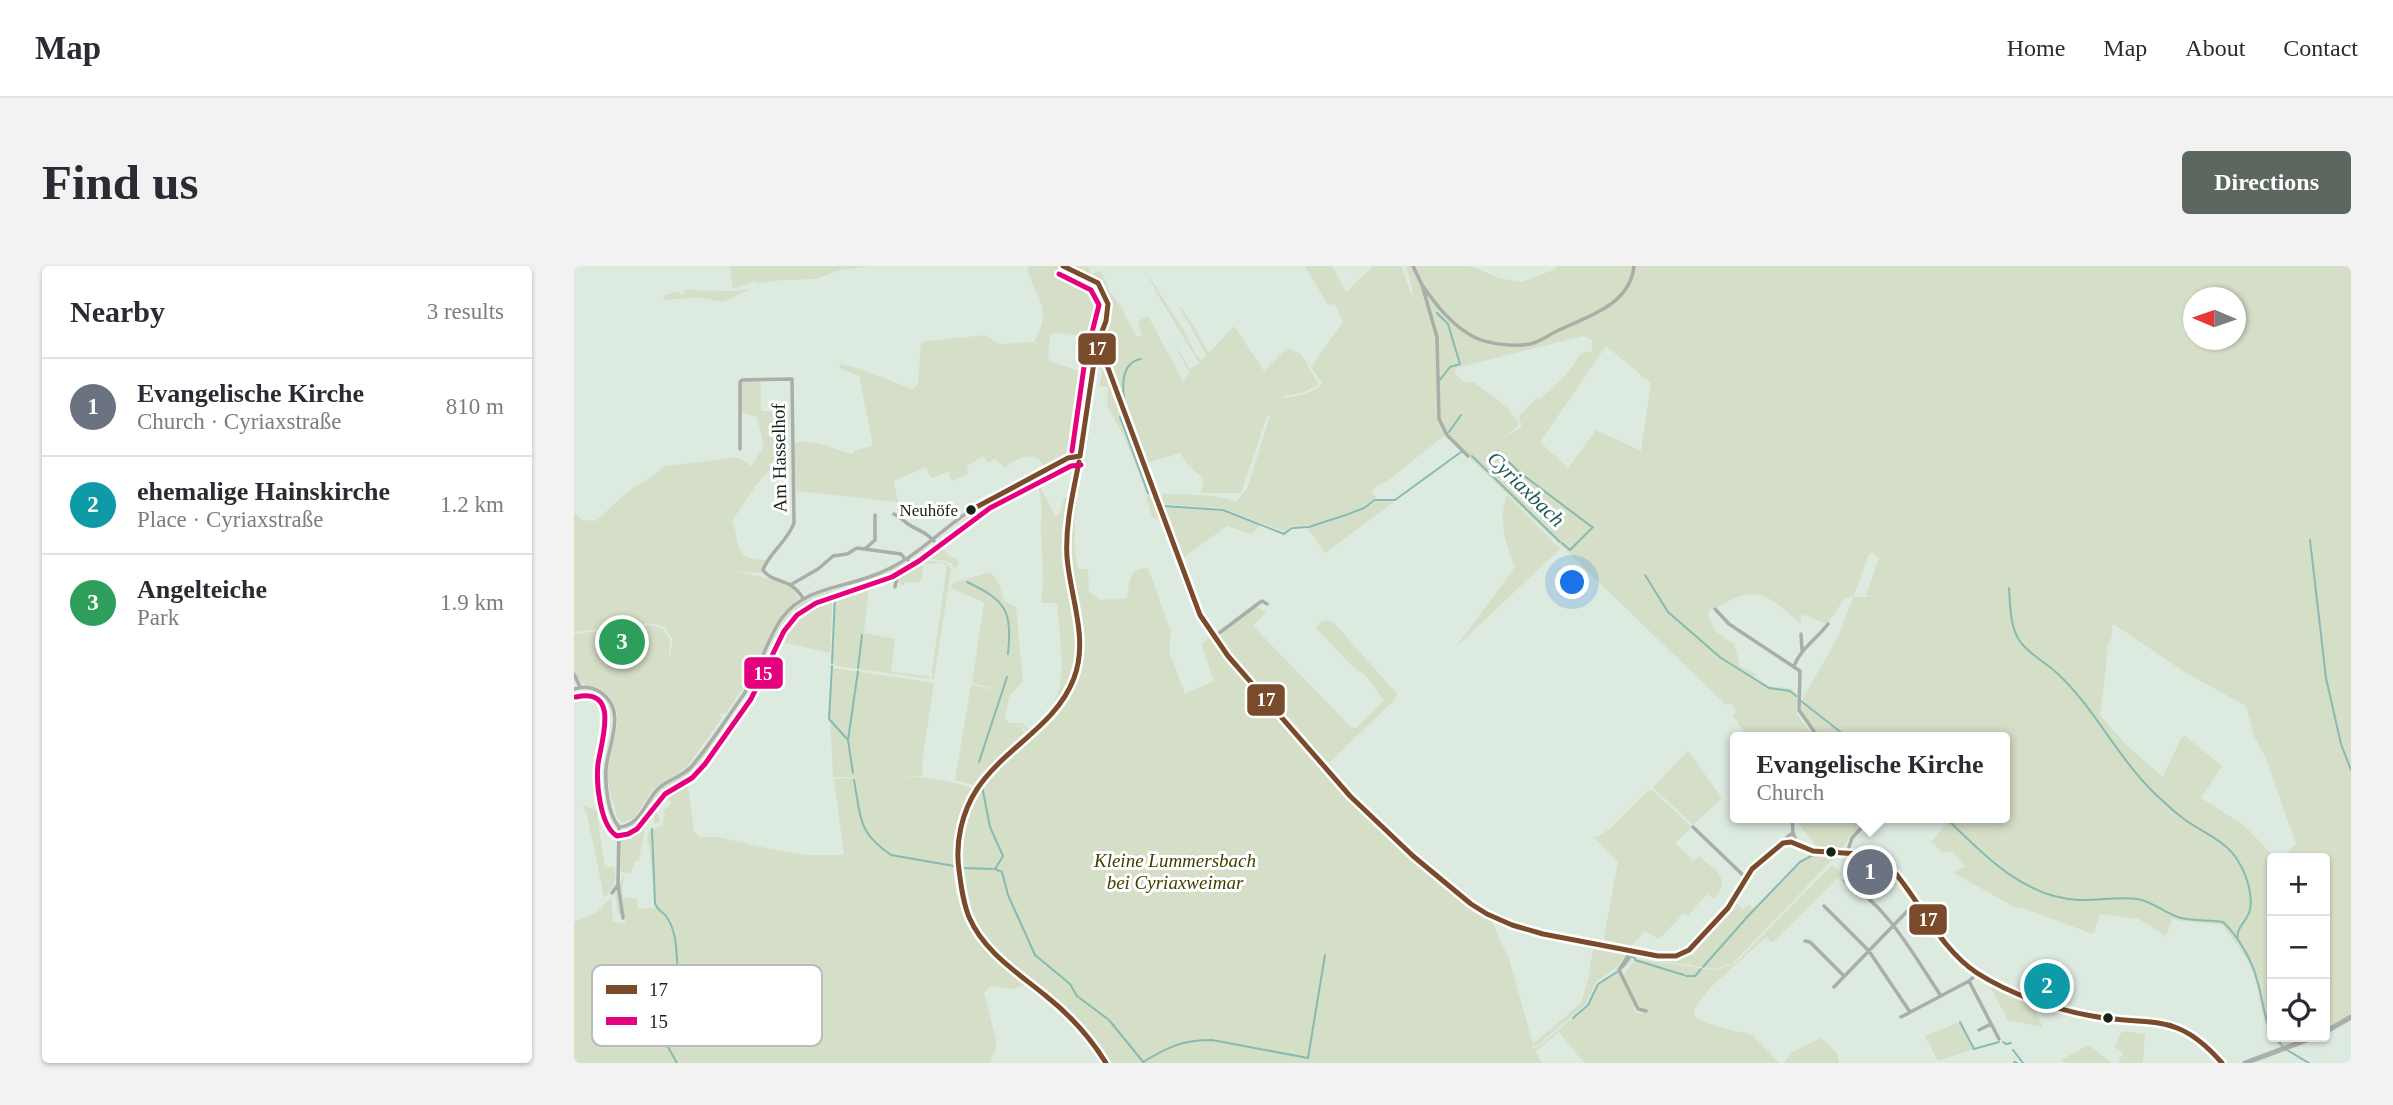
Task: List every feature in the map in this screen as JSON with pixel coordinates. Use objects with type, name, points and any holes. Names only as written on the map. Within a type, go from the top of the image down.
[{"type":"main road","points":[[2330,1028],[2351,1017]]},
{"type":"main road","points":[[2245,1063],[2300,1042]]},
{"type":"street","points":[[1063,266],[1098,283],[1108,304],[1106,321],[1096,351],[1067,534],[1068,571],[1079,634],[1079,655],[1069,691],[1055,713],[1000,759],[977,789],[963,822],[957,863],[964,903],[980,936],[1006,965],[1066,1013],[1092,1042],[1106,1063]]},
{"type":"street","points":[[1413,266],[1435,304],[1463,329],[1477,338],[1521,345],[1533,344],[1597,314],[1625,288],[1633,274],[1634,266]]},
{"type":"street","points":[[1422,285],[1437,337],[1439,419],[1447,435],[1468,456]]},
{"type":"street","points":[[1096,351],[1105,360],[1190,593],[1214,637],[1350,796],[1401,845],[1471,904],[1494,918],[1520,928],[1663,957],[1684,953],[1724,914],[1745,877],[1793,833]]},
{"type":"street","name":"Am Hasselhof","points":[[740,449],[740,382],[792,379],[794,523],[763,570],[769,576],[792,584]]},
{"type":"street","points":[[619,827],[635,820],[658,789],[690,768],[750,684],[782,619],[803,598],[870,577],[907,559],[934,541],[973,508],[1065,460],[1080,456]]},
{"type":"street","points":[[1065,460],[1079,462]]},
{"type":"street","points":[[894,514],[902,517],[909,525],[925,531],[934,541]]},
{"type":"street","points":[[865,549],[875,540],[875,515]]},
{"type":"street","points":[[803,598],[792,584],[818,569],[833,556],[847,554],[857,548],[901,554],[907,559],[911,566],[897,578],[895,586]]},
{"type":"street","points":[[1214,637],[1262,601],[1267,604]]},
{"type":"street","points":[[1715,609],[1729,624],[1801,672],[1798,710],[1814,732]]},
{"type":"street","points":[[1794,666],[1802,650],[1817,639],[1828,624]]},
{"type":"street","points":[[1801,634],[1802,650]]},
{"type":"street","points":[[574,674],[580,687]]},
{"type":"street","points":[[574,689],[590,688],[600,692],[610,702],[614,711],[606,777],[615,820],[619,827],[618,884],[623,918]]},
{"type":"street","points":[[1792,823],[1798,845]]},
{"type":"street","points":[[1847,853],[1852,838],[1866,823]]},
{"type":"street","points":[[1693,827],[1745,877]]},
{"type":"street","points":[[1786,842],[1813,852],[1863,855],[1886,866],[1899,876],[1949,947],[1978,973],[2017,991],[2073,1011],[2112,1019],[2147,1020],[2176,1026],[2191,1032],[2208,1046],[2222,1063]]},
{"type":"street","points":[[1846,881],[1894,925],[1941,996]]},
{"type":"street","points":[[612,893],[618,884]]},
{"type":"street","points":[[1835,986],[1917,901]]},
{"type":"street","points":[[1824,906],[1869,951],[1910,1012]]},
{"type":"street","points":[[1805,941],[1810,942],[1844,976]]},
{"type":"street","points":[[1631,951],[1619,970],[1638,1009],[1646,1011]]},
{"type":"street","points":[[1900,1017],[1969,981],[1978,973]]},
{"type":"street","points":[[1969,981],[1999,1038]]},
{"type":"street","points":[[1979,1030],[1991,1024]]},
{"type":"green space","points":[[730,266],[869,266],[841,270],[816,279],[755,281],[735,288],[732,287]]},
{"type":"green space","points":[[1029,266],[1058,266],[1076,281],[1080,273],[1068,266],[1088,266],[1091,274],[1101,271],[1136,336],[1142,336],[1138,321],[1148,316],[1183,381],[1189,372],[1171,338],[1190,369],[1199,363],[1145,270],[1196,355],[1202,360],[1206,355],[1178,305],[1209,353],[1234,326],[1264,371],[1287,348],[1301,354],[1319,385],[1282,398],[1303,395],[1320,387],[1322,383],[1311,367],[1343,322],[1335,304],[1328,305],[1305,266],[1332,266],[1346,292],[1373,266],[1401,266],[1412,296],[1406,266],[1471,266],[1499,278],[1522,282],[1557,266],[2351,266],[2351,1015],[2330,1026],[2330,853],[2287,853],[2296,844],[2265,756],[2254,736],[2246,706],[2186,673],[2115,625],[2112,626],[2112,636],[2107,647],[2100,715],[2126,745],[2163,777],[2181,738],[2185,736],[2222,766],[2201,798],[2245,826],[2270,853],[2267,853],[2267,1029],[2253,972],[2223,925],[2173,918],[2165,937],[2139,919],[2100,914],[2094,933],[2090,933],[2023,908],[2016,908],[1954,873],[1966,867],[1952,852],[1942,852],[1931,842],[1946,823],[1950,823],[1970,843],[2028,887],[1971,842],[1952,823],[2010,823],[2010,732],[1842,732],[1802,700],[1838,637],[1853,597],[1883,597],[1866,596],[1879,558],[1872,553],[1869,553],[1854,596],[1845,598],[1827,624],[1801,614],[1801,624],[1770,599],[1752,594],[1741,596],[1715,609],[1712,607],[1708,615],[1715,631],[1734,644],[1740,666],[1756,674],[1754,677],[1769,686],[1792,689],[1797,695],[1796,713],[1810,732],[1744,732],[1733,716],[1739,702],[1734,711],[1732,704],[1726,705],[1468,456],[1448,433],[1387,481],[1372,489],[1377,498],[1363,507],[1333,519],[1291,526],[1286,532],[1222,508],[1163,504],[1159,496],[1161,494],[1209,496],[1236,502],[1247,489],[1270,416],[1267,416],[1241,493],[1201,493],[1204,479],[1188,465],[1180,453],[1146,463],[1108,358],[1101,346],[1094,344],[1095,339],[1064,333],[1050,334],[1048,361],[1090,374],[1079,452],[1076,454],[1045,468],[1038,458],[1033,457],[1020,458],[1005,468],[995,459],[987,463],[984,456],[967,466],[968,474],[952,481],[948,472],[931,478],[926,467],[894,481],[898,502],[796,491],[794,444],[817,443],[854,454],[855,450],[873,446],[859,376],[839,368],[840,364],[858,368],[912,389],[918,385],[921,342],[985,335],[1000,344],[1034,342],[1040,330],[1042,305],[1027,270]],"holes":[[[1583,336],[1593,341],[1592,351],[1581,353],[1566,375],[1540,399],[1536,398],[1518,418],[1521,427],[1503,438],[1519,425],[1516,418],[1499,401],[1473,382],[1461,380],[1455,373],[1456,368]],[[1606,346],[1651,383],[1641,451],[1596,430],[1568,468],[1540,442]]]},
{"type":"green space","points":[[751,289],[723,302],[698,297],[664,300],[663,296],[678,291],[684,294],[685,290]]},
{"type":"green space","points":[[1104,365],[1159,520],[1152,517],[1142,480],[1107,405],[1108,387],[1099,386]]},
{"type":"green space","points":[[744,381],[761,381],[761,411],[790,412],[786,452],[757,484],[732,521],[743,554],[766,560],[763,573],[735,572],[780,583],[789,587],[799,598],[780,619],[748,680],[725,714],[719,713],[722,718],[686,768],[653,789],[635,817],[623,823],[617,815],[608,774],[617,712],[606,693],[580,682],[574,670],[574,634],[650,625],[663,629],[670,640],[669,661],[673,640],[665,627],[650,623],[574,632],[574,513],[582,520],[595,521],[629,491],[665,466],[740,458],[751,466],[764,447],[757,417],[740,412],[740,386]]},
{"type":"green space","name":"Kleine Lummersbach bei Cyriaxweimar","points":[[1035,477],[1055,516],[1060,513],[1064,499],[1071,495],[1064,562],[1076,627],[1077,650],[1072,678],[1050,713],[1029,733],[1020,726],[1007,725],[1020,727],[1030,740],[1056,717],[1074,691],[1079,677],[1083,645],[1082,626],[1069,538],[1072,509],[1077,495],[1074,532],[1076,560],[1078,569],[1088,569],[1089,591],[1100,600],[1127,598],[1133,573],[1148,568],[1171,632],[1169,651],[1185,694],[1214,681],[1201,643],[1209,638],[1367,817],[1456,897],[1491,920],[1509,959],[1533,1044],[1581,1003],[1593,949],[1626,954],[1617,967],[1596,982],[1586,1004],[1538,1045],[1531,1047],[1532,1049],[1539,1046],[1582,1010],[1587,1005],[1597,984],[1618,970],[1636,1013],[1648,1013],[1640,1009],[1623,976],[1636,959],[1715,970],[1736,963],[1832,865],[1842,874],[1772,943],[1766,937],[1711,987],[1694,1008],[1697,1018],[1715,1026],[1752,1035],[1780,1063],[1584,1063],[1559,1032],[1536,1051],[1542,1063],[1103,1063],[1109,1060],[1076,1019],[1012,967],[985,937],[967,901],[962,882],[961,842],[982,787],[955,780],[971,685],[992,691],[989,687],[972,683],[984,603],[997,608],[951,588],[952,583],[991,572],[999,584],[1004,601],[1016,607],[1023,681],[1009,697],[1005,719],[1010,723],[1022,723],[1029,729],[1052,706],[1061,677],[1057,603],[1041,603],[1042,505],[1037,486],[1032,485],[981,511],[939,543],[948,555],[957,559],[959,564],[953,570],[952,564],[946,561],[918,557],[985,503]]},
{"type":"green space","points":[[1507,495],[1560,549],[1456,647],[1515,567],[1503,523]]},
{"type":"green space","points":[[1382,499],[1394,502],[1325,553],[1308,529],[1356,513]]},
{"type":"green space","points":[[1164,507],[1222,511],[1261,525],[1251,534],[1227,526],[1180,560]]},
{"type":"green space","points":[[921,560],[947,563],[951,569],[934,679],[932,672],[947,565],[923,564],[919,582],[906,582],[903,586],[897,581],[911,565]]},
{"type":"green space","points":[[903,563],[907,565],[869,584],[864,633],[895,639],[891,672],[929,676],[930,679],[837,666],[832,663],[836,594],[834,590],[861,584]]},
{"type":"green space","points":[[833,592],[830,653],[773,640],[795,608]]},
{"type":"green space","points":[[1257,607],[1266,612],[1253,626],[1351,727],[1356,728],[1384,700],[1367,677],[1351,665],[1316,628],[1322,621],[1335,624],[1397,694],[1330,762],[1322,760],[1219,638],[1235,622]]},
{"type":"green space","points":[[833,668],[934,683],[922,763],[923,776],[833,777],[830,713]]},
{"type":"green space","points":[[1800,701],[1839,732],[1816,732],[1802,714]]},
{"type":"green space","points":[[727,723],[688,787],[694,831],[700,837],[717,837],[769,848],[716,839],[805,855],[844,855],[834,779],[887,776],[923,778],[974,789],[957,830],[953,869],[956,894],[986,946],[1027,985],[1012,989],[991,986],[984,992],[996,1040],[990,1063],[574,1063],[574,922],[597,912],[611,898],[613,922],[625,923],[625,918],[618,914],[615,892],[624,875],[624,898],[637,898],[638,909],[656,908],[647,844],[649,830],[662,826],[665,816],[663,812],[672,802],[664,795],[652,808],[652,811],[658,814],[660,822],[654,824],[654,816],[650,815],[646,819],[639,861],[635,861],[631,873],[621,872],[619,846],[624,830],[640,818],[660,789],[693,767]]},
{"type":"green space","points":[[1688,751],[1722,798],[1693,825],[1653,787]]},
{"type":"green space","points":[[1652,790],[1692,827],[1675,843],[1694,861],[1699,856],[1711,866],[1720,875],[1722,886],[1714,899],[1707,894],[1688,916],[1684,913],[1659,939],[1645,931],[1631,946],[1606,940],[1604,937],[1618,862],[1594,837],[1612,827]]},
{"type":"green space","points":[[583,806],[604,812],[597,816],[605,867],[614,867],[615,879],[604,897],[587,814]]},
{"type":"green space","points":[[1798,823],[1862,823],[1843,848],[1818,848]]},
{"type":"green space","points":[[1810,854],[1835,857],[1733,963],[1715,969],[1689,965],[1692,958],[1687,965],[1638,958],[1633,959],[1621,972],[1620,968],[1633,954],[1671,958],[1693,949],[1694,957],[1695,947],[1734,902],[1743,909],[1749,905],[1755,910]]},
{"type":"green space","points":[[1996,985],[2030,999],[2043,1027],[2008,1020],[1991,988]]},
{"type":"green space","points":[[1960,1022],[1974,1049],[1938,1061],[1925,1036]]},
{"type":"green space","points":[[2122,1031],[2145,1034],[2143,1063],[2118,1063],[2123,1053],[2115,1047]]},
{"type":"green space","points":[[1821,1038],[1837,1053],[1839,1063],[1783,1063],[1793,1052]]},
{"type":"green space","points":[[2276,1042],[2294,1042],[2282,1046]]},
{"type":"green space","points":[[2089,1045],[2112,1063],[2065,1063],[2062,1059]]},
{"type":"waterway","points":[[1437,313],[1448,324],[1460,364],[1450,367],[1439,381]]},
{"type":"waterway","points":[[1124,399],[1123,380],[1127,369],[1130,364],[1141,359]]},
{"type":"waterway","points":[[1449,432],[1461,415]]},
{"type":"waterway","points":[[1120,417],[1148,493]]},
{"type":"waterway","name":"Cyriaxbach","points":[[1498,451],[1519,472],[1592,527]]},
{"type":"waterway","name":"Cyriaxbach","points":[[1164,506],[1223,510],[1284,534],[1292,528],[1309,527],[1346,515],[1375,500],[1395,500],[1461,452]]},
{"type":"waterway","name":"Cyriaxbach","points":[[1472,456],[1560,542]]},
{"type":"waterway","name":"Cyriaxbach","points":[[1562,543],[1570,550],[1593,527]]},
{"type":"waterway","points":[[2310,540],[2326,678],[2341,744],[2351,770]]},
{"type":"waterway","name":"Cyriaxbach","points":[[1645,575],[1668,612],[1721,658],[1769,688],[1790,691],[1796,696]]},
{"type":"waterway","points":[[967,582],[991,595],[1004,609],[1009,627],[1008,654]]},
{"type":"waterway","points":[[2009,588],[2012,622],[2023,645],[2054,670],[2073,690],[2148,787],[2179,815],[2227,848],[2238,861],[2247,881],[2251,904],[2239,930],[2238,940]]},
{"type":"waterway","points":[[832,663],[835,596]]},
{"type":"waterway","points":[[858,668],[862,635]]},
{"type":"waterway","points":[[832,666],[829,719],[847,739]]},
{"type":"waterway","points":[[853,773],[848,740],[858,671]]},
{"type":"waterway","points":[[979,762],[1007,677]]},
{"type":"waterway","name":"Cyriaxbach","points":[[1801,701],[1841,732]]},
{"type":"waterway","points":[[854,780],[862,823],[880,847],[891,855],[954,866]]},
{"type":"waterway","points":[[982,786],[990,827],[1003,856],[995,869],[1002,872],[1008,895],[1035,955],[1070,984],[1077,996],[1109,1020],[1144,1063]]},
{"type":"waterway","name":"Cyriaxbach","points":[[1951,823],[2006,872],[2040,891],[2079,900],[2137,899],[2181,918],[2223,922],[2239,941],[2252,964],[2267,1021]]},
{"type":"waterway","points":[[652,829],[655,904],[673,929],[677,965]]},
{"type":"waterway","points":[[1703,967],[1800,862],[1813,855]]},
{"type":"waterway","points":[[963,868],[993,869]]},
{"type":"waterway","points":[[1143,1062],[1176,1045],[1212,1040],[1308,1058],[1325,955]]},
{"type":"waterway","points":[[1623,967],[1631,956],[1635,958]]},
{"type":"waterway","points":[[1635,960],[1684,975]]},
{"type":"waterway","points":[[1686,976],[1695,976],[1701,969]]},
{"type":"waterway","points":[[1573,1018],[1588,1005],[1598,984],[1617,972]]},
{"type":"waterway","points":[[1960,1022],[1974,1049],[1999,1042]]},
{"type":"waterway","points":[[2003,1042],[2011,1043]]},
{"type":"waterway","name":"Cyriaxbach","points":[[2279,1042],[2283,1047]]},
{"type":"waterway","points":[[667,1046],[677,1063]]},
{"type":"waterway","points":[[2013,1050],[2023,1063]]},
{"type":"waterway","name":"Cyriaxbach","points":[[2287,1050],[2309,1063]]},
{"type":"transit line","name":"17","points":[[1063,266],[1098,283],[1108,304],[1094,362],[1080,456]]},
{"type":"transit line","name":"15","points":[[1059,274],[1091,290],[1099,305],[1085,360],[1072,451]]},
{"type":"transit line","name":"17","points":[[1096,351],[1105,360],[1200,615],[1228,656],[1350,796],[1413,856],[1471,904],[1512,925],[1543,934],[1658,956],[1676,956],[1689,950],[1728,908],[1752,869],[1783,843],[1791,842],[1813,851],[1859,854],[1886,866],[1896,874],[1953,952],[1990,981],[2032,1000],[2062,1009],[2176,1028],[2206,1046],[2222,1063]]},
{"type":"transit line","name":"17","points":[[971,510],[1068,458],[1080,456]]},
{"type":"transit line","name":"17","points":[[1079,462],[1067,533],[1067,557],[1080,648],[1074,678],[1055,710],[988,774],[977,789],[967,807],[961,828],[958,859],[961,888],[975,930],[1003,961],[1071,1019],[1106,1063]]},
{"type":"transit line","name":"15","points":[[576,697],[590,696],[599,700],[604,708],[604,730],[598,764],[600,803],[611,831],[617,836],[628,834],[637,829],[665,794],[692,778],[705,764],[751,699],[784,631],[797,615],[816,603],[892,577],[919,561],[990,508],[1071,466],[1081,465]]},
{"type":"place","name":"Neuhöfe","points":[[971,510]]},
{"type":"place","name":"Angelteiche","points":[[622,642]]},
{"type":"place","name":"Evangelische Kirche","points":[[1870,872]]},
{"type":"place","name":"ehemalige Hainskirche","points":[[2047,986]]}]
